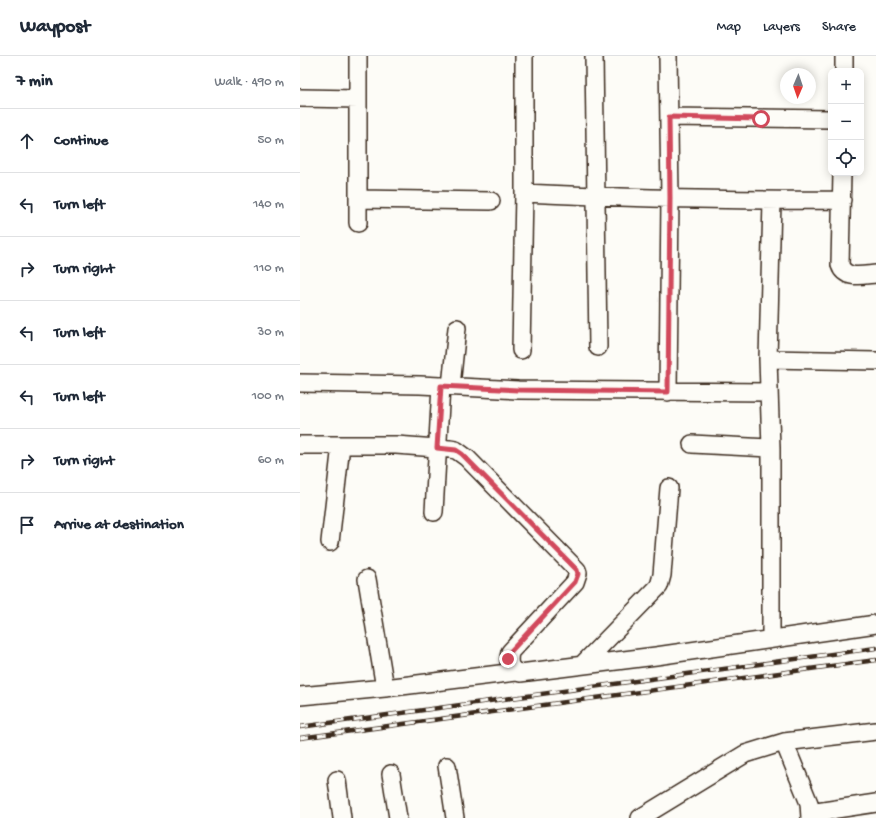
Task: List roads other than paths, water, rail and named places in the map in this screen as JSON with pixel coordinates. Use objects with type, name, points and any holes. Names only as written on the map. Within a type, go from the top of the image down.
[{"type":"street","points":[[358,56],[358,223]]},
{"type":"street","points":[[521,350],[524,193],[524,56]]},
{"type":"street","points":[[594,56],[598,347]]},
{"type":"street","points":[[668,56],[670,198],[668,392]]},
{"type":"street","points":[[844,56],[844,68]]},
{"type":"street","points":[[300,98],[358,99]]},
{"type":"street","points":[[669,117],[828,119]]},
{"type":"street","points":[[842,176],[840,265],[846,274],[876,274]]},
{"type":"street","points":[[524,193],[772,201],[842,200]]},
{"type":"street","points":[[358,199],[491,201]]},
{"type":"street","points":[[772,201],[768,359],[771,448],[772,639]]},
{"type":"street","points":[[434,512],[437,448],[446,386],[457,328]]},
{"type":"street","points":[[768,359],[876,361]]},
{"type":"street","points":[[300,383],[446,386],[518,390],[769,392]]},
{"type":"street","points":[[692,444],[771,448]]},
{"type":"street","points":[[300,445],[396,445],[456,450],[462,454],[577,570],[578,574],[575,582],[510,652],[508,659],[510,666],[516,672]]},
{"type":"street","points":[[330,542],[341,445]]},
{"type":"street","points":[[582,665],[659,586],[662,575],[669,488]]},
{"type":"street","points":[[367,579],[385,688]]},
{"type":"street","points":[[300,695],[385,688],[516,672],[520,673],[656,656],[876,624]]},
{"type":"street","points":[[640,818],[745,754],[784,742],[876,731]]},
{"type":"street","points":[[784,742],[809,803],[810,816],[876,803]]},
{"type":"street","points":[[447,766],[454,818]]},
{"type":"street","points":[[391,774],[398,818]]},
{"type":"street","points":[[337,780],[342,818]]},
{"type":"railway","points":[[300,727],[876,648]]},
{"type":"railway","points":[[300,738],[876,660]]}]
